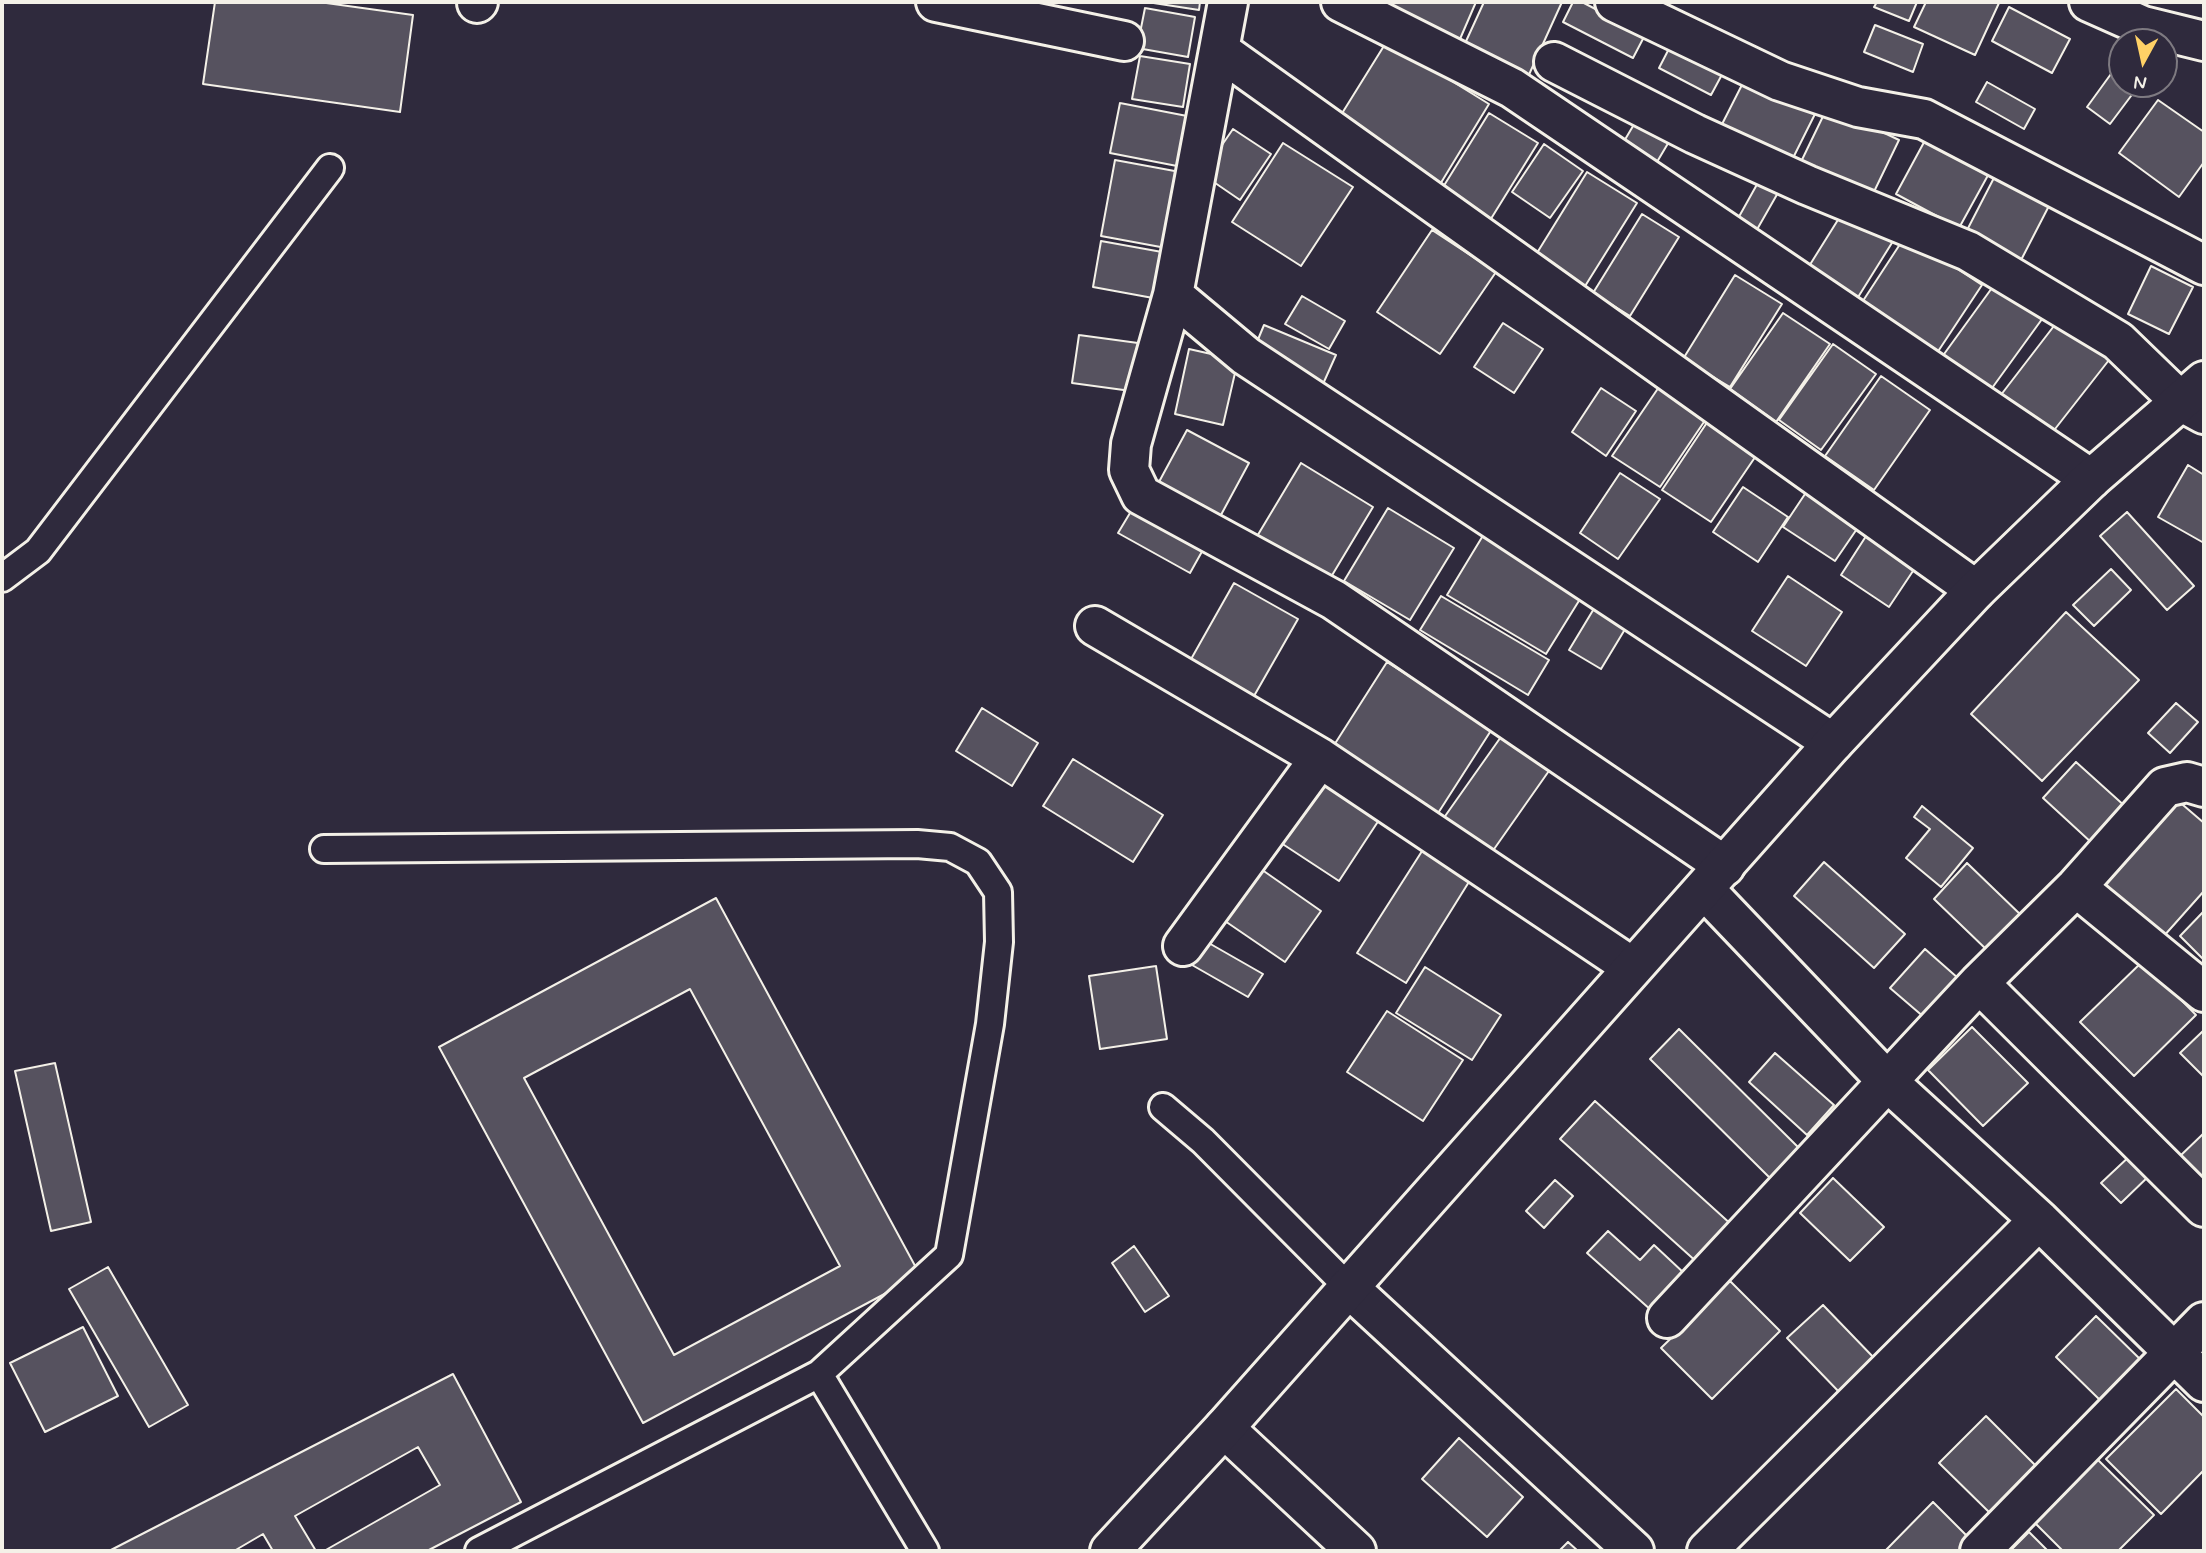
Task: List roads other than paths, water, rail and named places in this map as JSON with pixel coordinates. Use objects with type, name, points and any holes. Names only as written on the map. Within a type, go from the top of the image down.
[{"type":"street","points":[[936,2],[1039,13],[1124,41]]},
{"type":"street","points":[[1228,2],[1173,295],[1131,444],[1129,470],[1141,495],[1334,600],[1714,877],[1888,1082],[2039,1220],[2204,1382]]},
{"type":"street","points":[[1341,2],[1512,88],[2091,479]]},
{"type":"street","points":[[1615,2],[1780,81],[1858,107],[1924,119],[2204,265]]},
{"type":"street","points":[[2089,2],[2143,26],[2204,41]]},
{"type":"street","points":[[1219,50],[1976,590]]},
{"type":"street","points":[[1110,1551],[1224,1428],[1833,743],[1976,590],[2091,479],[2196,399],[2118,341],[1968,251],[1720,146],[1554,62]]},
{"type":"street","points":[[1173,295],[1246,356],[1833,743]]},
{"type":"street","points":[[1095,626],[1320,758],[1632,967]]},
{"type":"street","points":[[1183,946],[1320,758]]},
{"type":"street","points":[[1667,1318],[1979,983],[2076,887],[2165,787],[2187,782],[2204,787]]},
{"type":"street","points":[[2076,887],[2204,992]]},
{"type":"street","points":[[1979,983],[2204,1207]]},
{"type":"street","points":[[1707,1551],[2039,1220]]},
{"type":"street","points":[[1348,1287],[1634,1551]]},
{"type":"street","points":[[1980,1551],[2204,1322]]},
{"type":"street","points":[[1224,1428],[1356,1551]]},
{"type":"lane","points":[[2,578],[38,551],[331,168]]},
{"type":"lane","points":[[324,849],[917,845],[950,847],[978,862],[998,892],[999,942],[990,1024],[949,1255],[819,1374],[480,1551]]},
{"type":"lane","points":[[1163,1107],[1203,1141],[1348,1287]]},
{"type":"lane","points":[[819,1374],[925,1551]]}]
